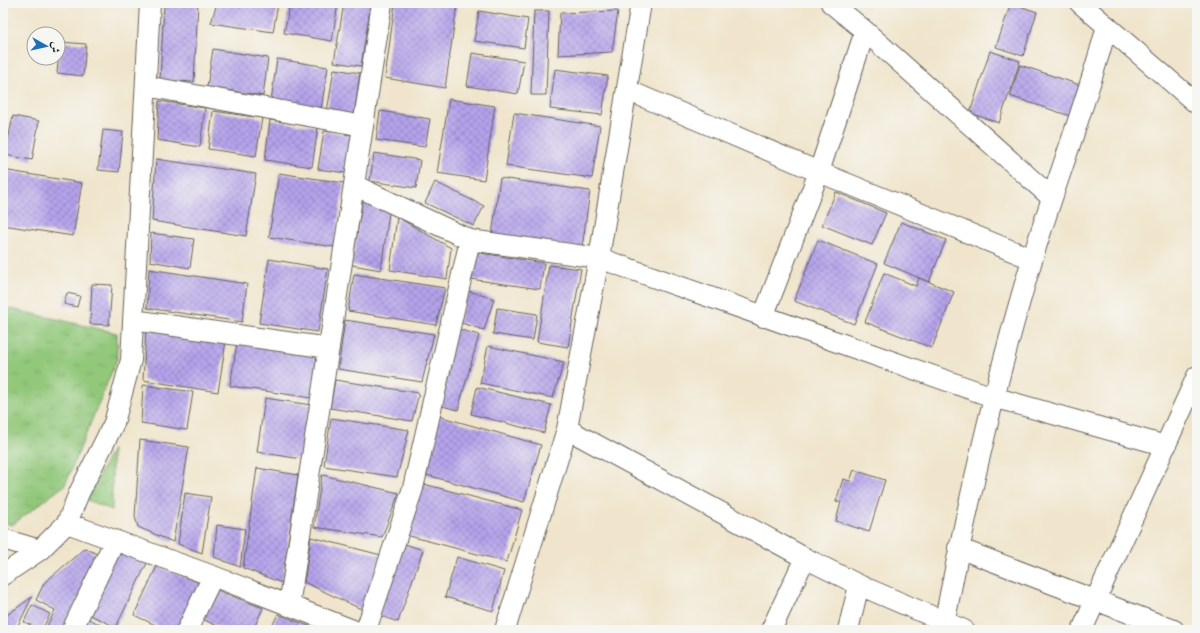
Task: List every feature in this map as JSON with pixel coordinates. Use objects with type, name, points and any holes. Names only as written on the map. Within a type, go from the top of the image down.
[{"type":"street","points":[[3,575],[40,550],[67,523],[79,493],[114,422],[131,360],[150,3]]},
{"type":"street","points":[[289,606],[382,3]]},
{"type":"street","points":[[505,630],[567,428],[599,258],[641,3]]},
{"type":"street","points":[[831,3],[865,31],[1052,198]]},
{"type":"street","points":[[1080,3],[1197,104]]},
{"type":"street","points":[[944,625],[958,548],[993,397],[1032,260],[1095,70],[1107,26]]},
{"type":"street","points":[[763,317],[819,172],[865,31]]},
{"type":"street","points":[[146,86],[363,126]]},
{"type":"street","points":[[627,90],[819,172],[1032,260]]},
{"type":"street","points":[[354,185],[470,240],[599,258],[993,397],[1166,446]]},
{"type":"street","points":[[366,630],[413,488],[470,240]]},
{"type":"street","points":[[133,320],[329,348]]},
{"type":"street","points":[[1082,630],[1197,376]]},
{"type":"street","points":[[567,428],[805,558],[944,625],[964,630]]},
{"type":"street","points":[[67,523],[213,576],[289,606],[331,626],[353,630]]},
{"type":"street","points":[[3,539],[40,550]]},
{"type":"street","points":[[72,630],[115,540]]},
{"type":"street","points":[[958,548],[1174,630]]},
{"type":"street","points":[[771,630],[805,558]]},
{"type":"street","points":[[187,630],[213,576]]},
{"type":"street","points":[[848,630],[859,585]]},
{"type":"green space","points":[[3,307],[117,333],[117,359],[65,485],[12,525],[3,522]]},
{"type":"green space","points":[[112,449],[112,510],[87,500]]},
{"type":"building","points":[[198,3],[194,82],[160,80],[164,5]]},
{"type":"building","points":[[217,3],[278,3],[273,32],[211,23]]},
{"type":"building","points":[[290,3],[338,3],[332,41],[284,33]]},
{"type":"building","points":[[344,3],[371,3],[361,66],[334,62]]},
{"type":"building","points":[[395,3],[434,3],[457,6],[445,88],[385,78]]},
{"type":"building","points":[[1011,3],[1037,12],[1023,56],[996,47]]},
{"type":"building","points":[[479,11],[528,19],[524,48],[474,41]]},
{"type":"building","points":[[534,11],[549,11],[546,95],[531,95]]},
{"type":"building","points":[[618,11],[612,52],[558,55],[560,13]]},
{"type":"building","points":[[66,42],[86,44],[83,76],[57,73],[58,66],[66,66]]},
{"type":"building","points":[[213,49],[268,58],[263,96],[207,87]]},
{"type":"building","points":[[990,51],[1020,61],[999,123],[970,113]]},
{"type":"building","points":[[472,53],[524,61],[518,94],[467,86]]},
{"type":"building","points":[[277,59],[328,67],[321,109],[271,101]]},
{"type":"building","points":[[1020,65],[1086,87],[1076,118],[1010,96]]},
{"type":"building","points":[[334,69],[360,73],[354,116],[327,112]]},
{"type":"building","points":[[555,69],[608,76],[602,115],[550,109]]},
{"type":"building","points":[[449,99],[495,106],[484,180],[437,173]]},
{"type":"building","points":[[159,101],[205,108],[200,147],[157,140]]},
{"type":"building","points":[[213,111],[262,118],[256,156],[208,149]]},
{"type":"building","points":[[380,111],[430,119],[425,147],[376,140]]},
{"type":"building","points":[[514,113],[600,126],[592,178],[506,166]]},
{"type":"building","points":[[13,116],[39,121],[32,160],[5,155]]},
{"type":"building","points":[[270,120],[318,127],[312,167],[265,160]]},
{"type":"building","points":[[103,130],[123,132],[119,172],[98,170]]},
{"type":"building","points":[[324,131],[352,135],[346,173],[318,169]]},
{"type":"building","points":[[374,153],[420,160],[416,188],[370,181]]},
{"type":"building","points":[[156,159],[256,174],[246,236],[152,221]]},
{"type":"building","points":[[3,170],[82,183],[73,236],[3,225]]},
{"type":"building","points":[[279,173],[344,183],[334,247],[269,237]]},
{"type":"building","points":[[500,178],[590,191],[582,248],[492,235]]},
{"type":"building","points":[[435,182],[484,206],[474,226],[425,203]]},
{"type":"building","points":[[836,192],[886,213],[872,245],[822,225]]},
{"type":"building","points":[[363,198],[389,213],[381,270],[352,265]]},
{"type":"building","points":[[397,217],[451,248],[447,279],[390,270]]},
{"type":"building","points":[[901,222],[946,240],[929,282],[884,263]]},
{"type":"building","points":[[151,233],[194,239],[190,268],[150,261]]},
{"type":"building","points":[[818,240],[878,264],[854,324],[794,301]]},
{"type":"building","points":[[474,252],[544,263],[540,289],[470,279]]},
{"type":"building","points":[[269,259],[328,269],[318,332],[259,323]]},
{"type":"building","points":[[549,265],[581,269],[568,347],[537,342]]},
{"type":"building","points":[[149,269],[247,284],[242,322],[147,308]]},
{"type":"building","points":[[884,273],[916,286],[919,278],[954,292],[932,348],[865,322]]},
{"type":"building","points":[[354,274],[445,288],[436,325],[348,311]]},
{"type":"building","points":[[92,284],[112,285],[109,325],[90,324]]},
{"type":"building","points":[[469,291],[494,299],[484,330],[458,322]]},
{"type":"building","points":[[67,293],[80,296],[77,307],[64,304]]},
{"type":"building","points":[[497,308],[537,314],[533,340],[493,334]]},
{"type":"building","points":[[345,320],[434,334],[422,382],[338,369]]},
{"type":"building","points":[[454,328],[479,335],[458,410],[434,404]]},
{"type":"building","points":[[146,329],[226,341],[218,392],[143,380]]},
{"type":"building","points":[[237,343],[319,355],[312,398],[230,386]]},
{"type":"building","points":[[488,346],[564,362],[553,398],[480,383]]},
{"type":"building","points":[[335,380],[419,393],[412,421],[330,408]]},
{"type":"building","points":[[143,385],[193,392],[187,430],[141,423]]},
{"type":"building","points":[[477,387],[551,405],[544,433],[471,414]]},
{"type":"building","points":[[265,398],[311,405],[302,459],[257,452]]},
{"type":"building","points":[[438,416],[541,445],[524,502],[423,474]]},
{"type":"building","points":[[331,418],[409,430],[397,477],[324,466]]},
{"type":"building","points":[[140,440],[189,447],[173,542],[138,527],[135,517]]},
{"type":"building","points":[[257,468],[298,475],[282,583],[243,568]]},
{"type":"building","points":[[854,470],[885,480],[869,532],[836,521],[841,502],[836,501],[843,479],[850,481]]},
{"type":"building","points":[[322,475],[399,493],[382,537],[314,527]]},
{"type":"building","points":[[420,483],[522,510],[507,562],[406,535]]},
{"type":"building","points":[[185,493],[211,497],[202,553],[178,544]]},
{"type":"building","points":[[217,525],[245,529],[240,567],[214,557]]},
{"type":"building","points":[[311,537],[381,555],[363,610],[304,582]]},
{"type":"building","points":[[402,543],[423,550],[398,622],[378,615]]},
{"type":"building","points":[[85,548],[99,555],[63,630],[45,630],[55,610],[36,600],[44,583]]},
{"type":"building","points":[[116,551],[147,563],[116,627],[86,613]]},
{"type":"building","points":[[457,557],[504,571],[493,611],[445,597]]},
{"type":"building","points":[[157,566],[202,584],[181,630],[166,630],[134,615]]},
{"type":"building","points":[[214,589],[263,608],[253,630],[226,630],[200,618]]},
{"type":"building","points":[[32,597],[16,630],[3,627],[3,618]]},
{"type":"building","points":[[32,605],[50,614],[42,630],[24,622]]},
{"type":"building","points":[[278,614],[319,630],[270,630]]},
{"type":"building","points":[[85,617],[111,630],[79,630]]}]
